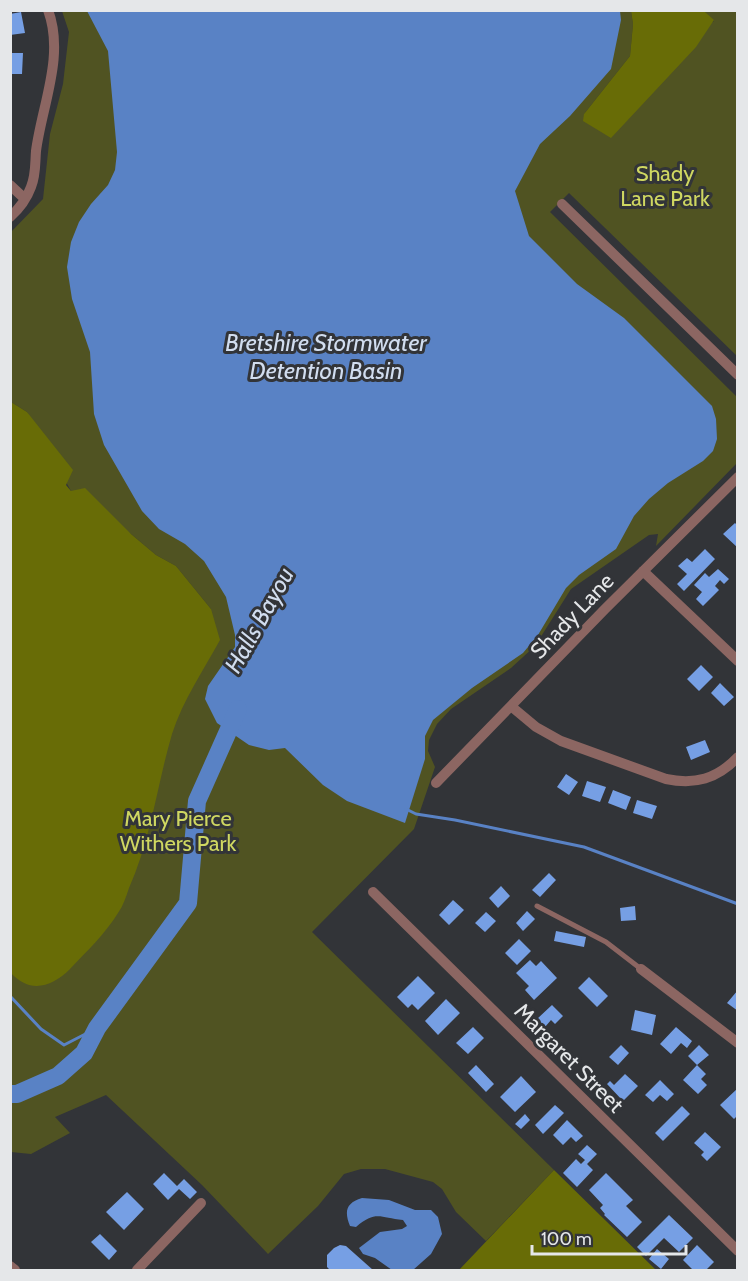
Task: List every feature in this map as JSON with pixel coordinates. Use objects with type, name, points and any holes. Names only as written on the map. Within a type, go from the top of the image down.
[{"type":"street","points":[[10,217],[32,187],[35,173],[36,151],[52,71],[54,36],[48,10]]},
{"type":"street","points":[[10,185],[25,199]]},
{"type":"street","points":[[562,204],[738,375]]},
{"type":"street","name":"Shady Lane","points":[[436,783],[738,477]]},
{"type":"street","points":[[643,571],[738,661]]},
{"type":"street","points":[[512,707],[536,726],[561,741],[666,779],[683,782],[712,777],[722,772],[738,757]]},
{"type":"street","name":"Margaret Street","points":[[373,892],[738,1251]]},
{"type":"street","points":[[641,969],[738,1043]]},
{"type":"street","points":[[137,1270],[201,1203]]},
{"type":"street","points":[[10,1266],[15,1270]]},
{"type":"lane","points":[[537,906],[606,942],[641,969]]},
{"type":"green space","points":[[62,11],[631,11],[633,24],[630,56],[584,114],[714,21],[704,11],[737,11],[737,356],[569,193],[550,212],[737,397],[737,463],[656,546],[658,534],[649,535],[571,589],[535,646],[511,668],[451,709],[437,724],[429,740],[428,751],[435,767],[414,829],[312,932],[554,1170],[486,1241],[456,1212],[442,1189],[433,1182],[385,1169],[361,1169],[344,1174],[318,1206],[268,1254],[202,1185],[106,1095],[55,1117],[70,1133],[31,1154],[11,1152],[11,765],[211,609],[176,566],[156,555],[71,491],[27,412],[11,402],[10,233],[43,199],[50,134],[63,84],[69,32]]},
{"type":"shaded area","points":[[631,11],[704,11],[714,20],[696,47],[611,138],[583,121],[584,114],[630,56],[633,24]]},
{"type":"shaded area","points":[[11,402],[27,412],[73,470],[66,485],[71,491],[85,488],[131,534],[156,555],[176,566],[211,609],[220,640],[188,697],[172,734],[143,850],[121,907],[102,935],[70,969],[56,980],[41,986],[26,984],[11,973]]},
{"type":"shaded area","points":[[554,1170],[656,1270],[459,1270]]},
{"type":"water","name":"Bretshire Stormwater Detention Basin","points":[[87,11],[620,11],[621,20],[611,69],[570,116],[540,144],[515,191],[529,236],[577,284],[624,318],[712,406],[716,419],[717,439],[713,451],[703,461],[668,483],[649,499],[634,516],[616,549],[579,575],[566,588],[538,635],[523,653],[472,688],[433,720],[425,736],[425,759],[405,823],[347,801],[323,785],[285,748],[269,750],[249,745],[217,723],[205,699],[208,686],[235,647],[235,635],[226,597],[204,561],[185,544],[159,529],[142,511],[104,445],[94,414],[90,352],[72,299],[67,267],[71,242],[79,222],[108,185],[115,170],[117,152],[108,51]]},
{"type":"water","points":[[362,1198],[389,1200],[415,1210],[431,1210],[438,1217],[442,1234],[431,1254],[413,1270],[392,1270],[375,1258],[363,1254],[359,1248],[380,1232],[402,1229],[407,1226],[403,1220],[378,1216],[369,1218],[356,1227],[350,1226],[347,1216],[348,1208],[353,1202]]},
{"type":"building","points":[[21,12],[25,33],[10,35],[10,14]]},
{"type":"building","points":[[10,53],[23,53],[22,74],[10,74]]},
{"type":"building","points":[[735,523],[738,526],[738,548],[723,534]]},
{"type":"building","points":[[705,549],[715,559],[684,591],[677,584],[687,574],[678,566],[687,558],[692,562]]},
{"type":"building","points":[[718,569],[729,579],[724,584],[720,580],[715,586],[719,590],[703,606],[696,599],[702,592],[694,585],[705,573],[709,577]]},
{"type":"building","points":[[701,665],[713,677],[699,691],[687,679]]},
{"type":"building","points":[[720,683],[734,697],[724,706],[711,693]]},
{"type":"building","points":[[705,740],[710,752],[691,760],[686,747]]},
{"type":"building","points":[[566,774],[578,782],[569,795],[557,787]]},
{"type":"building","points":[[587,781],[606,787],[600,802],[582,796]]},
{"type":"building","points":[[613,790],[631,797],[626,810],[608,803]]},
{"type":"building","points":[[637,800],[657,806],[652,819],[633,813]]},
{"type":"building","points":[[549,873],[556,880],[540,897],[532,890]]},
{"type":"building","points":[[501,886],[510,896],[498,908],[489,898]]},
{"type":"building","points":[[453,900],[464,910],[449,925],[439,915]]},
{"type":"building","points":[[635,906],[636,920],[621,921],[620,908]]},
{"type":"building","points":[[527,911],[535,919],[523,931],[516,923]]},
{"type":"building","points":[[486,912],[496,921],[485,932],[475,923]]},
{"type":"building","points":[[556,931],[586,937],[584,947],[554,941]]},
{"type":"building","points":[[519,939],[531,951],[517,965],[505,953]]},
{"type":"building","points":[[530,960],[536,966],[541,961],[557,978],[534,1000],[525,990],[529,986],[516,973]]},
{"type":"building","points":[[418,976],[435,993],[418,1010],[412,1004],[408,1008],[397,997]]},
{"type":"building","points":[[589,977],[608,996],[597,1007],[578,988]]},
{"type":"building","points":[[738,990],[738,1011],[727,1003]]},
{"type":"building","points":[[446,999],[460,1013],[438,1035],[425,1021]]},
{"type":"building","points":[[552,1005],[563,1016],[555,1024],[551,1020],[545,1027],[537,1019]]},
{"type":"building","points":[[635,1010],[656,1015],[652,1035],[631,1030]]},
{"type":"building","points":[[473,1027],[484,1038],[468,1054],[456,1043]]},
{"type":"building","points":[[676,1027],[692,1041],[687,1048],[681,1043],[671,1054],[660,1044]]},
{"type":"building","points":[[621,1045],[629,1053],[618,1065],[609,1057]]},
{"type":"building","points":[[699,1045],[709,1055],[697,1065],[688,1056]]},
{"type":"building","points":[[476,1065],[494,1084],[486,1092],[468,1073]]},
{"type":"building","points":[[697,1065],[706,1074],[701,1079],[707,1085],[698,1094],[683,1080]]},
{"type":"building","points":[[625,1074],[638,1086],[623,1101],[607,1084],[610,1081],[614,1085]]},
{"type":"building","points":[[521,1076],[536,1092],[515,1112],[500,1097]]},
{"type":"building","points":[[660,1080],[674,1094],[667,1101],[660,1095],[653,1102],[645,1095]]},
{"type":"building","points":[[738,1088],[738,1115],[734,1119],[720,1105]]},
{"type":"building","points":[[555,1105],[564,1113],[543,1134],[535,1125]]},
{"type":"building","points":[[682,1106],[690,1114],[663,1141],[655,1133]]},
{"type":"building","points":[[525,1114],[530,1120],[521,1129],[515,1124]]},
{"type":"building","points":[[567,1120],[583,1136],[576,1142],[571,1137],[563,1145],[553,1135]]},
{"type":"building","points":[[705,1132],[721,1147],[707,1161],[701,1155],[704,1152],[694,1143]]},
{"type":"building","points":[[587,1145],[597,1154],[587,1164],[593,1170],[577,1187],[563,1173],[576,1159],[581,1164],[585,1160],[578,1154]]},
{"type":"building","points":[[164,1173],[177,1186],[184,1179],[197,1192],[190,1199],[179,1189],[168,1200],[153,1184]]},
{"type":"building","points":[[606,1173],[633,1200],[626,1206],[642,1222],[627,1237],[604,1215],[600,1208],[603,1205],[589,1190]]},
{"type":"building","points":[[127,1192],[144,1209],[124,1230],[106,1212]]},
{"type":"building","points":[[669,1215],[693,1238],[679,1252],[664,1238],[646,1256],[637,1247]]},
{"type":"building","points":[[100,1234],[117,1251],[109,1260],[91,1242]]},
{"type":"building","points":[[340,1245],[346,1246],[373,1270],[330,1270],[327,1267],[327,1255]]},
{"type":"building","points":[[697,1245],[714,1262],[706,1270],[691,1270],[683,1260]]},
{"type":"building","points":[[657,1249],[669,1259],[661,1269],[649,1259]]},
{"type":"waterway","name":"Halls Bayou","points":[[10,1094],[17,1094],[58,1076],[84,1053],[97,1028],[188,903],[197,801],[238,709]]},
{"type":"waterway","points":[[406,809],[416,814],[584,847],[738,904]]},
{"type":"waterway","points":[[10,996],[41,1029],[64,1045],[97,1028]]},
{"type":"park label","name":"Shady Lane Park","points":[[665,186]]},
{"type":"park label","name":"Mary Pierce Withers Park","points":[[178,830]]}]
